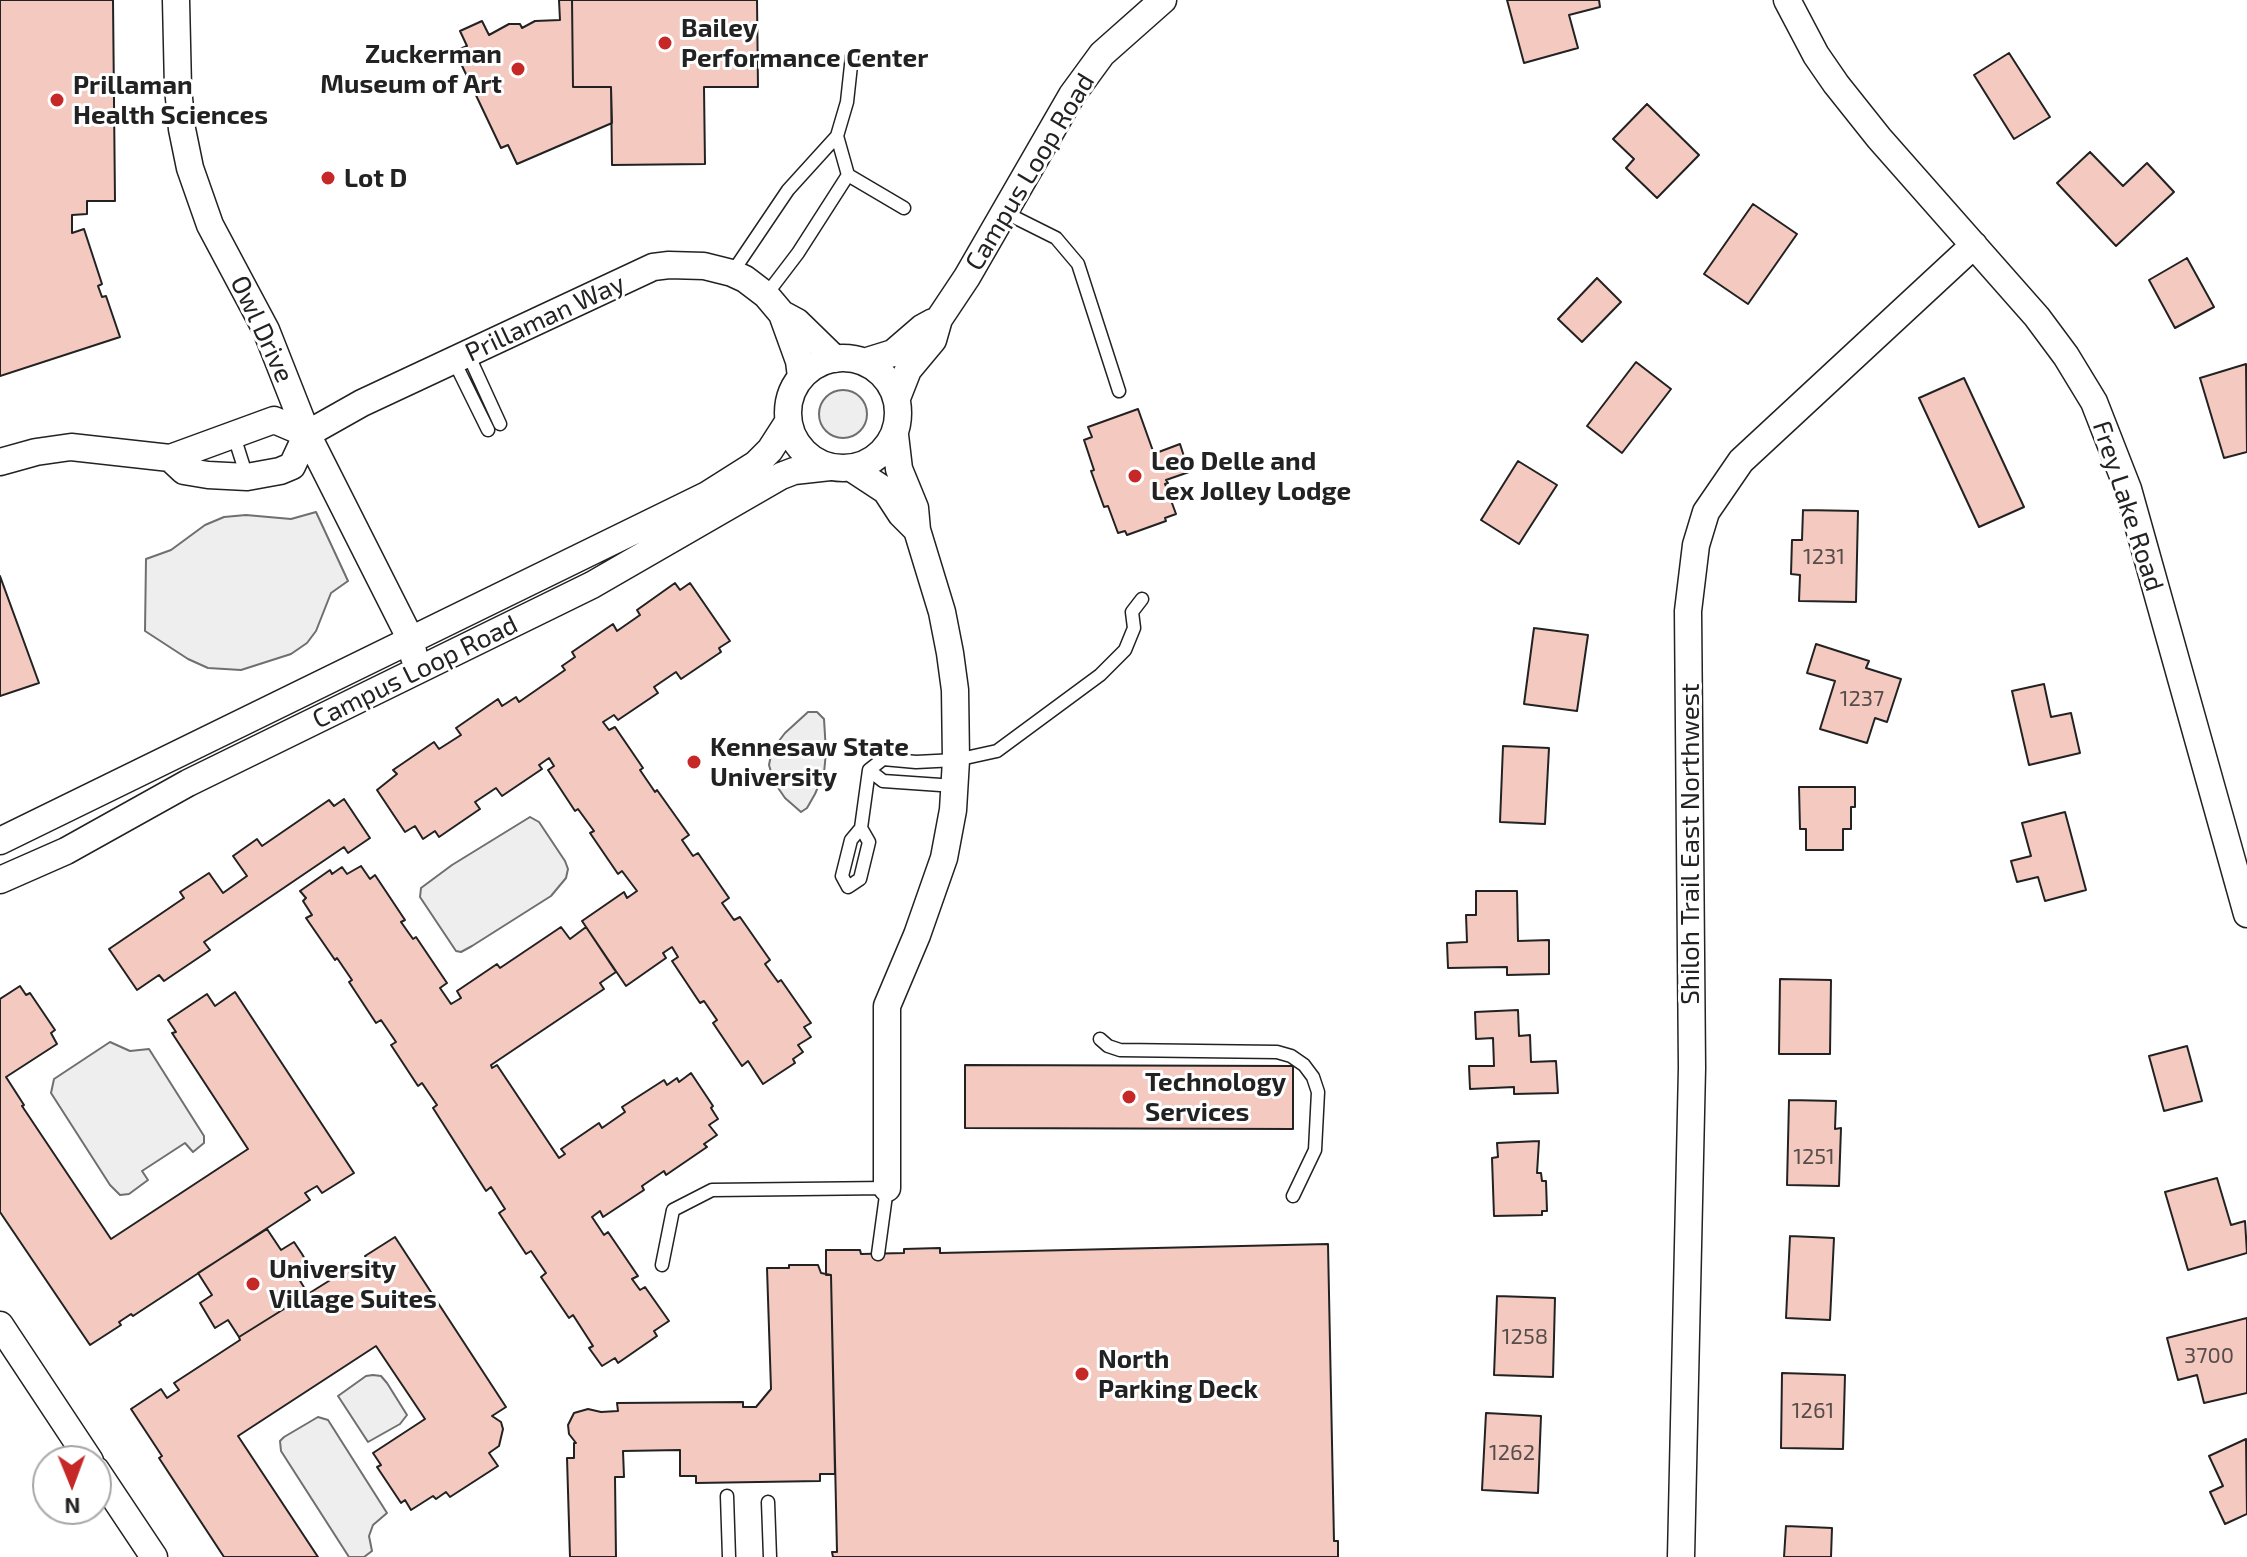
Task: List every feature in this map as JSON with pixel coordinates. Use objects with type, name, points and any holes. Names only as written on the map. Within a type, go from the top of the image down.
[{"type":"street","name":"Owl Drive","points":[[176,0],[182,129],[190,168],[210,225],[266,330],[307,434],[411,640]]},
{"type":"street","name":"Campus Loop Road","points":[[897,398],[908,370],[933,340],[939,319],[967,277],[1083,79],[1102,54],[1163,0]]},
{"type":"street","name":"Frey Lake Road","points":[[1787,0],[1816,55],[1836,84],[1879,138],[2037,317],[2094,402],[2128,489],[2247,914]]},
{"type":"street","name":"Shiloh Trail East Northwest","points":[[1681,1557],[1692,1068],[1688,611],[1696,545],[1706,512],[1741,461],[1974,245]]},
{"type":"street","name":"Prillaman Way","points":[[307,434],[362,403],[653,267],[685,264],[732,273],[745,279],[797,322],[835,359]]},
{"type":"street","points":[[774,304],[799,361],[801,377]]},
{"type":"street","name":"Campus Loop Road","points":[[864,362],[893,353],[922,328],[939,319]]},
{"type":"street","points":[[887,1188],[887,1006],[940,871],[950,833],[956,773],[955,690],[942,612],[917,530],[915,508],[899,469],[895,435],[899,410],[897,398],[884,376],[864,362],[835,359],[822,362],[801,377],[792,391],[788,422],[794,438],[803,452],[817,462],[866,476],[886,491],[901,514],[917,530]]},
{"type":"street","points":[[0,462],[71,447],[170,458],[274,420],[307,434],[292,466],[247,477],[184,471],[170,458]]},
{"type":"street","name":"Campus Loop Road","points":[[0,841],[707,495],[756,464],[770,450],[788,422]]},
{"type":"street","points":[[840,467],[877,457],[895,435]]},
{"type":"street","name":"Campus Loop Road","points":[[0,880],[38,866],[188,783],[592,585],[781,476],[794,471],[840,467]]},
{"type":"street","points":[[411,640],[415,660],[412,673]]},
{"type":"street","points":[[0,1325],[79,1445]]},
{"type":"street","points":[[112,1494],[154,1557]]},
{"type":"lane","points":[[732,273],[788,190],[837,136],[847,102],[852,56]]},
{"type":"lane","points":[[837,136],[848,175],[904,208]]},
{"type":"lane","points":[[774,304],[798,253],[848,175]]},
{"type":"lane","points":[[1004,212],[1056,238],[1078,264],[1119,391]]},
{"type":"lane","points":[[461,357],[494,427]]},
{"type":"lane","points":[[234,436],[247,477]]},
{"type":"lane","points":[[869,770],[883,781],[956,773],[997,751],[1100,675],[1125,650],[1134,628],[1132,612],[1142,599]]},
{"type":"lane","points":[[848,887],[860,879],[869,842],[861,828],[869,770],[883,759],[916,762],[956,773]]},
{"type":"lane","points":[[1100,1039],[1120,1050],[1277,1052],[1291,1056],[1304,1065],[1313,1077],[1318,1092],[1315,1150],[1293,1196]]},
{"type":"lane","points":[[662,1265],[673,1210],[712,1190],[887,1188],[878,1254]]},
{"type":"lane","points":[[727,1496],[729,1557]]},
{"type":"lane","points":[[768,1502],[770,1557]]},
{"type":"shaded area","points":[[843,390],[860,397],[867,414],[860,431],[843,438],[826,431],[819,414],[826,397]]},
{"type":"shaded area","points":[[316,512],[348,581],[331,593],[316,631],[307,643],[291,654],[241,670],[208,668],[145,631],[146,559],[171,550],[205,525],[224,517],[246,515],[291,519]]},
{"type":"shaded area","points":[[808,712],[817,712],[824,719],[826,752],[824,773],[807,808],[801,812],[785,798],[774,782],[769,765],[772,750]]},
{"type":"shaded area","points":[[530,817],[539,822],[565,861],[568,869],[566,878],[551,896],[472,946],[461,952],[456,951],[420,897],[421,888]]},
{"type":"shaded area","points":[[110,1042],[130,1051],[149,1049],[204,1136],[204,1143],[193,1152],[185,1143],[142,1171],[148,1180],[129,1194],[120,1195],[110,1185],[51,1093],[54,1079]]},
{"type":"shaded area","points":[[366,1376],[381,1376],[387,1383],[407,1415],[400,1424],[368,1442],[338,1396]]},
{"type":"shaded area","points":[[318,1417],[328,1420],[387,1513],[373,1525],[369,1536],[372,1551],[364,1557],[349,1557],[281,1451],[280,1441],[284,1437]]},
{"type":"building","name":"Prillaman Health Sciences","points":[[0,0],[113,0],[115,201],[87,201],[87,214],[72,215],[72,233],[84,229],[102,284],[98,286],[102,297],[106,296],[120,337],[0,376]]},
{"type":"building","name":"Zuckerman Museum of Art","points":[[559,0],[572,0],[573,87],[611,87],[612,123],[517,164],[508,145],[501,148],[455,51],[467,46],[460,31],[482,21],[489,35],[509,24],[520,24],[522,28],[535,21],[560,20]]},
{"type":"building","name":"Bailey Performance Center","points":[[572,0],[757,0],[758,87],[704,87],[705,164],[612,165],[611,87],[573,87]]},
{"type":"building","points":[[1507,0],[1599,0],[1600,7],[1569,15],[1578,48],[1524,63]]},
{"type":"building","points":[[2009,53],[2050,117],[2014,139],[1974,75]]},
{"type":"building","points":[[1647,104],[1699,155],[1657,198],[1626,168],[1634,159],[1613,139]]},
{"type":"building","points":[[2090,152],[2123,186],[2147,163],[2174,192],[2116,246],[2057,183]]},
{"type":"building","points":[[1753,204],[1797,234],[1748,304],[1704,274]]},
{"type":"building","points":[[2187,258],[2214,307],[2175,328],[2149,280]]},
{"type":"building","points":[[1597,278],[1621,302],[1582,342],[1558,319]]},
{"type":"building","points":[[1636,362],[1671,389],[1622,453],[1587,426]]},
{"type":"building","points":[[2246,364],[2247,452],[2224,458],[2200,378]]},
{"type":"building","points":[[1964,378],[2024,507],[1979,527],[1919,398]]},
{"type":"building","name":"Leo Delle and Lex Jolley Lodge","points":[[1138,409],[1153,451],[1156,453],[1180,444],[1189,472],[1166,480],[1176,514],[1165,518],[1166,521],[1127,535],[1125,531],[1118,533],[1108,506],[1104,507],[1084,440],[1092,437],[1088,427]]},
{"type":"building","points":[[1518,461],[1557,485],[1519,544],[1481,520]]},
{"type":"building","points":[[1803,510],[1858,511],[1856,602],[1799,601],[1800,575],[1791,574],[1792,540],[1802,540]]},
{"type":"building","points":[[0,576],[39,683],[0,696]]},
{"type":"building","points":[[675,583],[680,590],[690,583],[730,641],[719,648],[721,652],[681,679],[676,672],[654,687],[658,693],[618,720],[614,715],[603,722],[609,730],[615,727],[655,792],[657,790],[689,835],[682,840],[693,856],[698,853],[729,898],[722,903],[734,920],[740,917],[770,960],[765,964],[778,982],[781,980],[811,1023],[804,1027],[811,1037],[798,1045],[803,1052],[793,1059],[795,1063],[763,1084],[748,1061],[742,1066],[713,1023],[717,1020],[704,1001],[700,1003],[672,961],[678,957],[672,947],[663,953],[666,958],[626,986],[582,921],[624,892],[627,898],[637,891],[622,871],[618,874],[590,833],[594,831],[578,809],[575,811],[548,770],[554,766],[549,758],[539,765],[542,769],[502,796],[496,788],[475,802],[480,809],[439,837],[435,831],[423,839],[415,826],[405,832],[377,790],[397,774],[393,770],[434,742],[439,749],[461,735],[456,728],[498,699],[502,706],[516,697],[519,702],[565,670],[562,666],[575,657],[572,652],[613,624],[617,631],[640,615],[637,610]]},
{"type":"building","points":[[1534,628],[1588,635],[1577,711],[1524,704]]},
{"type":"building","points":[[1816,644],[1869,661],[1866,668],[1901,679],[1887,722],[1875,718],[1867,743],[1820,729],[1835,681],[1807,673]]},
{"type":"building","points":[[2044,684],[2051,717],[2071,713],[2080,753],[2029,765],[2012,691]]},
{"type":"building","points":[[1503,746],[1549,748],[1545,824],[1500,822]]},
{"type":"building","points":[[1799,787],[1855,787],[1851,829],[1843,829],[1843,850],[1806,850],[1806,829],[1800,829]]},
{"type":"building","points":[[344,799],[370,838],[348,853],[344,847],[204,942],[210,950],[164,981],[159,975],[137,990],[109,949],[184,898],[180,892],[209,873],[223,893],[247,876],[233,856],[257,839],[262,846],[329,800],[334,806]]},
{"type":"building","points":[[2065,812],[2086,890],[2045,901],[2038,877],[2017,882],[2011,861],[2031,856],[2022,823]]},
{"type":"building","points":[[361,866],[370,879],[375,875],[405,920],[401,922],[413,939],[416,937],[447,983],[440,988],[451,1004],[461,998],[457,991],[497,964],[500,968],[561,927],[570,939],[586,927],[616,972],[600,983],[604,989],[491,1065],[492,1068],[497,1065],[559,1158],[565,1154],[561,1149],[599,1123],[602,1128],[625,1112],[622,1107],[664,1080],[667,1085],[677,1078],[679,1082],[691,1073],[713,1106],[711,1108],[718,1119],[709,1125],[717,1135],[704,1144],[707,1147],[666,1175],[664,1171],[642,1186],[644,1190],[603,1217],[600,1211],[592,1217],[604,1235],[608,1232],[638,1276],[632,1279],[640,1290],[645,1287],[669,1321],[654,1331],[657,1336],[618,1363],[615,1358],[602,1366],[589,1348],[593,1346],[573,1315],[569,1318],[541,1277],[546,1273],[531,1251],[526,1254],[499,1213],[505,1209],[491,1187],[486,1191],[433,1108],[437,1105],[422,1083],[418,1086],[391,1045],[396,1042],[381,1020],[376,1023],[349,982],[352,980],[306,918],[312,915],[300,891],[330,870],[332,874],[342,867],[347,874]]},
{"type":"building","points":[[1476,891],[1517,891],[1518,941],[1549,940],[1549,974],[1507,975],[1507,967],[1448,968],[1447,943],[1467,942],[1466,915],[1476,915]]},
{"type":"building","points":[[1780,979],[1831,980],[1830,1054],[1779,1054]]},
{"type":"building","points":[[20,986],[26,995],[30,993],[55,1030],[51,1033],[57,1044],[6,1077],[111,1239],[248,1149],[172,1033],[176,1032],[168,1020],[207,994],[215,1006],[235,992],[354,1173],[322,1193],[317,1186],[305,1193],[310,1200],[133,1316],[131,1314],[119,1322],[121,1325],[90,1345],[0,1212],[0,999]]},
{"type":"building","points":[[1518,1010],[1519,1036],[1530,1035],[1531,1062],[1556,1061],[1558,1093],[1514,1094],[1514,1087],[1470,1089],[1469,1066],[1494,1066],[1493,1038],[1476,1039],[1475,1012]]},
{"type":"building","points":[[2187,1046],[2202,1101],[2164,1111],[2149,1056]]},
{"type":"building","name":"Technology Services","points":[[965,1065],[1293,1066],[1293,1129],[965,1128]]},
{"type":"building","points":[[1789,1100],[1836,1101],[1835,1129],[1841,1128],[1839,1186],[1787,1185]]},
{"type":"building","points":[[1539,1141],[1537,1173],[1541,1173],[1542,1181],[1546,1181],[1547,1211],[1542,1211],[1542,1215],[1494,1216],[1492,1158],[1498,1157],[1497,1143]]},
{"type":"building","points":[[2217,1178],[2231,1225],[2245,1221],[2247,1253],[2188,1270],[2165,1192]]},
{"type":"building","name":"University Village Suites","points":[[267,1229],[281,1250],[294,1242],[302,1254],[309,1266],[296,1274],[308,1294],[239,1337],[228,1320],[215,1328],[200,1303],[212,1295],[198,1273]]},
{"type":"building","points":[[1790,1236],[1834,1238],[1830,1320],[1786,1318]]},
{"type":"building","points":[[395,1237],[506,1407],[492,1416],[501,1422],[503,1429],[499,1446],[489,1453],[498,1466],[450,1497],[446,1492],[436,1499],[433,1496],[411,1510],[405,1500],[401,1503],[377,1467],[381,1465],[373,1453],[425,1419],[376,1346],[238,1436],[318,1557],[224,1557],[131,1409],[161,1389],[167,1398],[179,1390],[174,1383],[240,1340],[239,1337],[356,1264],[362,1273],[372,1267],[365,1256]]},
{"type":"building","name":"North Parking Deck","points":[[1328,1244],[1334,1541],[1338,1541],[1338,1557],[833,1557],[832,1552],[837,1552],[831,1275],[826,1275],[826,1250],[860,1250],[861,1254],[940,1248],[940,1253]]},
{"type":"building","points":[[789,1265],[818,1265],[821,1273],[831,1275],[835,1474],[820,1474],[820,1481],[696,1483],[696,1476],[680,1476],[680,1450],[623,1451],[624,1477],[615,1477],[616,1557],[570,1557],[567,1458],[574,1458],[576,1443],[569,1434],[568,1425],[574,1413],[588,1409],[618,1411],[617,1403],[743,1402],[743,1407],[756,1407],[771,1389],[767,1268],[789,1268]]},
{"type":"building","points":[[1497,1296],[1555,1298],[1553,1377],[1494,1375]]},
{"type":"building","points":[[2247,1318],[2247,1393],[2204,1403],[2197,1375],[2178,1380],[2167,1338]]},
{"type":"building","points":[[1782,1373],[1845,1375],[1843,1449],[1781,1448]]},
{"type":"building","points":[[1486,1413],[1541,1416],[1538,1493],[1482,1490]]},
{"type":"building","points":[[2246,1439],[2247,1514],[2225,1524],[2210,1492],[2223,1486],[2209,1456]]},
{"type":"building","points":[[1786,1526],[1832,1528],[1831,1557],[1784,1557]]},
{"type":"place","name":"Bailey Performance Center","points":[[665,43]]},
{"type":"place","name":"Zuckerman Museum of Art","points":[[518,69]]},
{"type":"place","name":"Prillaman Health Sciences","points":[[57,100]]},
{"type":"place","name":"Lot D","points":[[328,178]]},
{"type":"place","name":"Leo Delle and Lex Jolley Lodge","points":[[1135,476]]},
{"type":"place","name":"Kennesaw State University","points":[[694,762]]},
{"type":"place","name":"Technology Services","points":[[1129,1097]]},
{"type":"place","name":"University Village Suites","points":[[253,1284]]},
{"type":"place","name":"North Parking Deck","points":[[1082,1374]]}]
